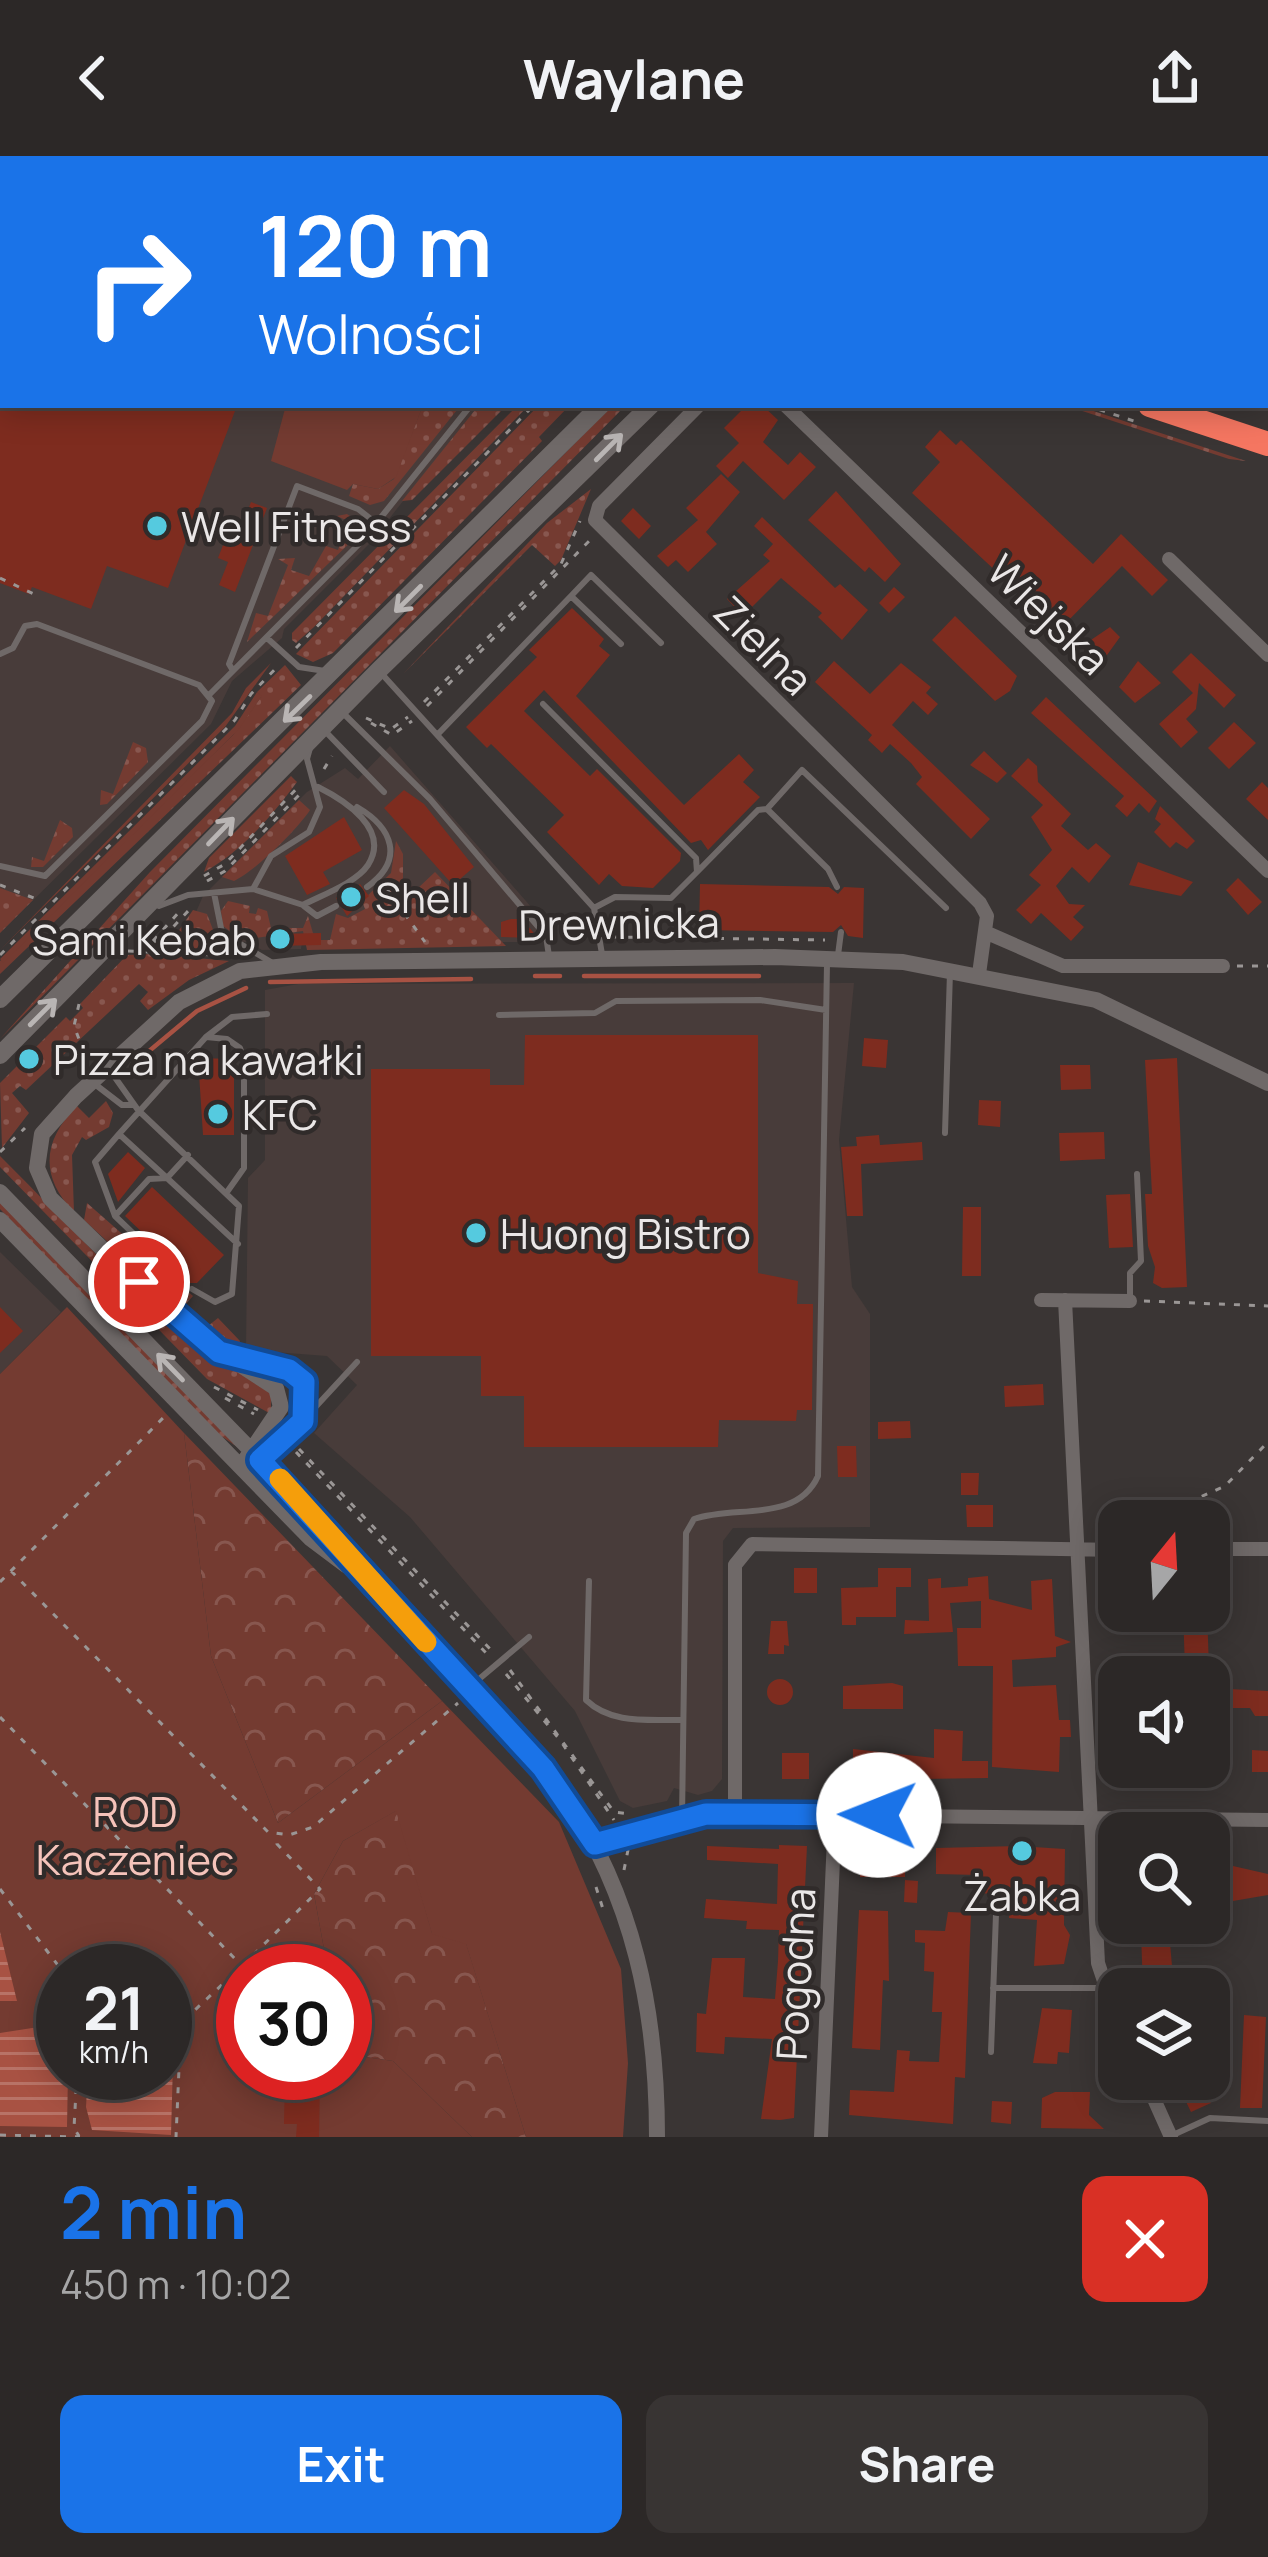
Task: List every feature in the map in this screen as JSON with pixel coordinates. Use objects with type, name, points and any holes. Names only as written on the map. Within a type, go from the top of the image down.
[{"type":"highway","points":[[1159,408],[1268,444]]},
{"type":"main road","points":[[0,999],[598,408]]},
{"type":"main road","points":[[0,1055],[379,670],[648,408]]},
{"type":"street","name":"Zielna","points":[[696,408],[599,506],[595,520],[980,903],[987,916],[985,932]]},
{"type":"street","name":"Wiejska","points":[[788,408],[1268,871]]},
{"type":"street","points":[[1169,559],[1268,656]]},
{"type":"street","points":[[979,974],[985,932],[1063,966],[1223,966]]},
{"type":"street","name":"Drewnicka","points":[[274,1420],[281,1407],[276,1388],[190,1329],[59,1209],[37,1168],[42,1134],[106,1067],[198,991],[274,963],[832,958],[950,968],[1120,1009],[1268,1083]]},
{"type":"street","points":[[0,1192],[375,1587],[562,1792],[595,1844],[641,1959],[652,2016],[657,2137]]},
{"type":"street","points":[[0,1220],[178,1404],[251,1459]]},
{"type":"street","points":[[1041,1300],[1130,1301]]},
{"type":"street","points":[[1065,1300],[1089,1817],[1101,1968]]},
{"type":"street","name":"Drewnicka","points":[[240,1361],[298,1374],[307,1392],[297,1428]]},
{"type":"street","points":[[251,1459],[274,1420]]},
{"type":"street","points":[[251,1459],[297,1428]]},
{"type":"street","points":[[735,1814],[735,1564],[742,1551],[767,1541],[1098,1550]]},
{"type":"street","points":[[1230,1549],[1268,1549]]},
{"type":"street","points":[[595,1844],[682,1820],[735,1814],[1268,1820]]},
{"type":"street","name":"Pogodna","points":[[821,2137],[835,1814]]},
{"type":"street","points":[[1154,2100],[1170,2137]]},
{"type":"lane","points":[[0,866],[34,878],[45,876],[208,715],[210,694],[376,523],[469,408]]},
{"type":"lane","points":[[233,670],[229,664],[297,487],[358,509],[376,523]]},
{"type":"lane","points":[[439,733],[591,575],[661,643]]},
{"type":"lane","points":[[571,596],[621,644]]},
{"type":"lane","points":[[0,654],[13,647],[25,626],[37,624],[210,694]]},
{"type":"lane","points":[[266,637],[299,668],[315,672],[340,667]]},
{"type":"lane","points":[[379,670],[594,908],[602,926],[602,959]]},
{"type":"lane","points":[[542,704],[696,858],[698,872]]},
{"type":"lane","points":[[340,710],[430,799],[545,936],[550,960]]},
{"type":"lane","points":[[253,889],[271,856],[309,832],[320,807],[307,759],[317,732],[384,792]]},
{"type":"lane","points":[[594,908],[615,897],[671,898],[802,770],[946,908]]},
{"type":"lane","points":[[318,787],[385,827],[392,843],[391,860],[368,887]]},
{"type":"lane","points":[[303,905],[366,868],[373,851],[353,805]]},
{"type":"lane","points":[[766,809],[828,869],[837,887]]},
{"type":"lane","points":[[139,915],[181,897],[253,889],[303,905],[317,916],[336,906]]},
{"type":"lane","points":[[214,893],[222,934],[274,963]]},
{"type":"lane","points":[[682,1820],[686,1533],[694,1519],[720,1510],[788,1508],[811,1492],[818,1476],[823,1444],[826,1010],[832,958],[841,932]]},
{"type":"lane","points":[[945,1133],[950,968]]},
{"type":"lane","points":[[499,1015],[595,1013],[616,1001],[760,1000],[826,1010]]},
{"type":"lane","points":[[139,1239],[115,1216],[95,1162],[136,1107],[206,1037],[232,1017],[267,1014]]},
{"type":"lane","points":[[206,1037],[226,1039],[240,1048],[244,1060],[244,1168],[227,1192]]},
{"type":"lane","points":[[106,1067],[136,1107],[239,1206],[232,1294],[215,1302],[192,1289]]},
{"type":"lane","points":[[92,1081],[122,1105],[136,1107]]},
{"type":"lane","points":[[119,1134],[238,1244]]},
{"type":"lane","points":[[115,1216],[149,1179],[167,1178],[188,1155]]},
{"type":"lane","points":[[1130,1301],[1130,1273],[1141,1261],[1137,1174]]},
{"type":"lane","points":[[297,1428],[357,1362]]},
{"type":"lane","points":[[589,1581],[586,1700],[620,1718],[683,1720]]},
{"type":"lane","points":[[470,1689],[529,1637]]},
{"type":"lane","points":[[991,2052],[996,1914]]},
{"type":"lane","points":[[993,1988],[1098,1988]]},
{"type":"lane","points":[[1170,2137],[1210,2119],[1268,2121]]},
{"type":"path","points":[[293,652],[530,408]]},
{"type":"path","points":[[358,730],[370,723],[392,735],[421,712],[594,536]]},
{"type":"path","points":[[0,578],[40,597]]},
{"type":"path","points":[[0,955],[235,720],[250,694],[282,662]]},
{"type":"path","points":[[324,770],[340,748]]},
{"type":"path","points":[[205,882],[225,871],[302,792]]},
{"type":"path","points":[[379,879],[410,914]]},
{"type":"path","points":[[0,885],[39,900]]},
{"type":"path","points":[[387,889],[415,933],[436,950]]},
{"type":"path","points":[[190,909],[160,941],[137,941],[128,950],[240,958]]},
{"type":"path","points":[[1223,966],[1268,966]]},
{"type":"path","points":[[62,1017],[77,1001],[74,1026],[82,1047]]},
{"type":"path","points":[[132,1070],[171,1072]]},
{"type":"path","points":[[1130,1301],[1268,1306]]},
{"type":"path","points":[[208,1384],[274,1420]]},
{"type":"path","points":[[0,1582],[178,1404]]},
{"type":"path","points":[[297,1428],[325,1480],[500,1660],[556,1726],[614,1811],[630,1814]]},
{"type":"path","points":[[1194,1500],[1225,1486],[1268,1442]]},
{"type":"path","points":[[11,1571],[249,1818],[279,1834],[313,1827],[470,1689]]},
{"type":"path","points":[[0,1718],[221,1944]]},
{"type":"path","points":[[264,1944],[320,1889],[278,1844],[279,1834]]},
{"type":"path","points":[[0,1889],[42,1944]]},
{"type":"path","points":[[176,2137],[181,2023],[216,1990]]},
{"type":"path","points":[[75,2100],[74,2128],[80,2137]]},
{"type":"path","points":[[0,2135],[80,2137]]},
{"type":"shaded area","points":[[0,408],[477,408],[370,543],[284,629],[282,638],[232,681],[211,724],[0,933]]},
{"type":"shaded area","points":[[390,746],[554,933],[533,942],[302,942],[301,949],[262,950],[248,942],[215,941],[189,928],[203,896],[307,792],[345,768],[358,779]]},
{"type":"shaded area","points":[[854,983],[839,1140],[852,1287],[870,1314],[870,1527],[733,1528],[723,1541],[722,1779],[712,1791],[698,1795],[674,1788],[667,1801],[633,1808],[620,1801],[575,1711],[410,1517],[314,1433],[357,1385],[327,1356],[246,1350],[248,1178],[265,1160],[265,990],[298,984]]},
{"type":"shaded area","points":[[0,1252],[61,1312],[0,1374]]},
{"type":"shaded area","points":[[0,1932],[17,2001],[0,2001]]},
{"type":"shaded area","points":[[36,2027],[36,2100],[68,2100],[67,2127],[0,2126],[0,2033]]},
{"type":"shaded area","points":[[86,2100],[172,2100],[171,2135],[92,2130]]},
{"type":"green space","points":[[285,408],[422,408],[396,477],[378,489],[353,484],[347,490],[271,461]]},
{"type":"green space","points":[[422,408],[459,408],[384,501],[370,505],[349,496],[353,484],[378,489],[394,479]]},
{"type":"green space","points":[[477,408],[504,408],[412,500],[402,501]]},
{"type":"green space","points":[[515,408],[526,408],[314,627],[296,643],[292,633]]},
{"type":"green space","points":[[536,408],[567,408],[539,437],[542,441],[333,653],[313,662],[296,654]]},
{"type":"green space","points":[[610,408],[623,408],[0,1039],[150,872]]},
{"type":"green space","points":[[1073,408],[1246,461],[1229,459]]},
{"type":"green space","points":[[591,489],[555,566],[532,545],[403,674],[547,523]]},
{"type":"green space","points":[[347,514],[358,522],[356,537],[247,642],[256,613],[268,616],[288,565],[278,559],[295,558],[291,570],[309,576],[326,546],[338,550],[348,521],[337,516]]},
{"type":"green space","points":[[271,663],[225,727],[0,950],[232,713],[246,688]]},
{"type":"green space","points":[[285,665],[301,685],[0,974],[0,961],[233,735],[261,697],[257,692]]},
{"type":"green space","points":[[257,692],[262,696],[238,730],[3,963],[0,959],[235,726]]},
{"type":"green space","points":[[133,742],[146,748],[148,762],[107,804],[100,805],[101,790],[113,794]]},
{"type":"green space","points":[[291,776],[297,782],[267,820],[204,872],[209,858]]},
{"type":"green space","points":[[299,800],[310,810],[286,839],[243,876],[234,881],[222,877]]},
{"type":"green space","points":[[60,820],[72,828],[73,837],[43,867],[31,867],[32,857],[44,861]]},
{"type":"green space","points":[[396,841],[403,854],[403,879],[416,890],[435,872],[506,946],[307,950],[303,931],[242,940],[223,926],[221,911],[228,901],[250,906],[249,913],[256,914],[258,908],[267,911],[271,928],[303,928],[308,916],[315,940],[330,940],[336,914],[348,918],[365,909],[362,901],[391,873]]},
{"type":"green space","points":[[0,888],[33,900],[0,933]]},
{"type":"green space","points":[[193,910],[207,914],[215,935],[232,952],[137,946],[171,942]]},
{"type":"green space","points":[[127,955],[229,961],[189,980],[148,1010],[140,1001],[148,992],[139,984],[26,1090],[20,1086],[12,1093],[29,1113],[2,1148],[0,1083],[66,1017],[70,1021],[83,1008],[80,1004]]},
{"type":"green space","points":[[106,1101],[113,1113],[109,1127],[86,1140],[82,1137],[72,1155],[74,1212],[55,1185],[52,1145],[77,1106],[89,1118]]},
{"type":"green space","points":[[0,1156],[174,1328],[271,1394],[271,1414],[207,1379],[0,1167]]},
{"type":"green space","points":[[0,1202],[239,1448],[218,1434],[0,1209]]},
{"type":"green space","points":[[87,1203],[193,1296],[185,1305],[208,1326],[218,1318],[240,1341],[237,1350],[198,1325],[84,1220]]},
{"type":"green space","name":"ROD Kaczeniec","points":[[67,1307],[184,1433],[211,1656],[278,1823],[442,1701],[559,1822],[621,1969],[628,2063],[623,2137],[526,2137],[466,1944],[432,1934],[396,1811],[343,1841],[314,1894],[323,1944],[216,1944],[216,2100],[372,2100],[372,2058],[393,2061],[472,2137],[0,2137],[0,1374]]},
{"type":"green space","points":[[184,1433],[442,1701],[278,1823],[211,1656]]},
{"type":"green space","points":[[397,1810],[432,1933],[466,1943],[526,2137],[472,2137],[393,2061],[372,2058],[372,1944],[323,1944],[314,1894],[343,1841]]},
{"type":"building","points":[[0,408],[235,411],[168,588],[107,566],[91,609],[32,587],[29,594],[0,583]]},
{"type":"building","points":[[744,408],[765,408],[778,420],[763,442],[788,465],[800,452],[816,467],[784,500],[743,461],[728,478],[716,466],[739,443],[724,428]]},
{"type":"building","points":[[940,430],[956,445],[961,440],[1093,564],[1121,534],[1168,580],[1152,596],[1122,566],[1059,630],[912,493],[940,462],[925,447]]},
{"type":"building","points":[[721,474],[740,492],[706,532],[717,544],[688,572],[676,560],[668,567],[657,556],[698,520],[686,508]]},
{"type":"building","points":[[836,491],[901,564],[885,582],[869,567],[865,572],[808,520]]},
{"type":"building","points":[[251,502],[267,508],[235,592],[219,585],[228,562],[218,558],[232,522],[242,526]]},
{"type":"building","points":[[633,508],[651,526],[639,539],[621,521]]},
{"type":"building","points":[[762,517],[835,588],[840,584],[868,610],[842,640],[818,617],[822,613],[781,578],[743,616],[727,599],[770,561],[763,555],[773,544],[754,526]]},
{"type":"building","points":[[894,587],[905,597],[889,613],[879,603]]},
{"type":"building","points":[[572,608],[604,639],[599,646],[610,655],[576,696],[684,805],[739,754],[754,770],[743,782],[760,797],[708,850],[701,840],[691,843],[544,690],[524,711],[590,776],[597,769],[681,853],[680,861],[653,888],[622,886],[609,874],[599,885],[547,832],[564,815],[491,744],[487,748],[466,727],[537,657],[529,650]]},
{"type":"building","points":[[955,616],[1017,676],[1010,691],[995,701],[932,640]]},
{"type":"building","points":[[1110,627],[1120,637],[1102,662],[1088,642]]},
{"type":"building","points":[[1191,653],[1236,695],[1224,708],[1199,683],[1196,709],[1186,719],[1198,732],[1181,748],[1159,724],[1193,693],[1172,672]]},
{"type":"building","points":[[834,661],[870,694],[901,663],[931,687],[926,693],[938,704],[928,715],[913,701],[892,725],[990,819],[971,839],[916,784],[922,777],[911,763],[890,744],[882,753],[868,740],[872,735],[815,682]]},
{"type":"building","points":[[1138,661],[1161,683],[1135,703],[1119,687]]},
{"type":"building","points":[[1046,697],[1157,801],[1149,813],[1139,803],[1127,817],[1115,806],[1124,796],[1031,713]]},
{"type":"building","points":[[1234,722],[1256,743],[1229,769],[1208,748]]},
{"type":"building","points":[[984,751],[1007,773],[997,783],[970,765]]},
{"type":"building","points":[[1028,758],[1037,766],[1038,782],[1071,814],[1061,826],[1088,850],[1096,843],[1111,856],[1089,883],[1072,867],[1056,886],[1069,904],[1085,905],[1073,917],[1084,927],[1071,941],[1041,913],[1031,924],[1016,910],[1041,885],[1029,875],[1052,850],[1031,817],[1043,805],[1011,776]]},
{"type":"building","points":[[1262,782],[1268,788],[1268,820],[1246,799]]},
{"type":"building","points":[[404,790],[424,804],[474,867],[453,885],[384,808]]},
{"type":"building","points":[[1160,806],[1195,841],[1187,849],[1176,842],[1170,848],[1154,832],[1161,824],[1155,819]]},
{"type":"building","points":[[344,817],[362,850],[323,872],[330,884],[307,895],[285,856]]},
{"type":"building","points":[[1138,862],[1193,882],[1181,896],[1129,885]]},
{"type":"building","points":[[1238,878],[1262,902],[1248,915],[1226,890]]},
{"type":"building","name":"Shell","points":[[360,884],[369,896],[347,916],[336,898]]},
{"type":"building","points":[[700,884],[829,887],[838,894],[844,887],[864,888],[863,938],[848,936],[841,925],[833,932],[699,930]]},
{"type":"building","points":[[522,919],[538,938],[501,937],[501,922]]},
{"type":"building","points":[[321,933],[321,945],[274,946],[274,934]]},
{"type":"building","points":[[525,1035],[758,1035],[758,1273],[798,1281],[797,1304],[813,1304],[812,1410],[797,1410],[796,1421],[719,1420],[718,1447],[524,1447],[524,1396],[481,1396],[481,1356],[371,1356],[371,1069],[490,1069],[490,1085],[524,1085]]},
{"type":"building","points":[[864,1038],[888,1040],[886,1068],[862,1066]]},
{"type":"building","name":"KFC","points":[[198,1058],[234,1059],[234,1135],[203,1135]]},
{"type":"building","points":[[1177,1058],[1187,1287],[1162,1288],[1153,1283],[1155,1267],[1148,1246],[1145,1194],[1152,1194],[1145,1060]]},
{"type":"building","points":[[1060,1065],[1090,1065],[1091,1089],[1061,1090]]},
{"type":"building","points":[[979,1100],[1001,1101],[1000,1127],[978,1125]]},
{"type":"building","points":[[1104,1132],[1105,1159],[1060,1161],[1059,1133]]},
{"type":"building","points":[[879,1135],[880,1145],[922,1142],[923,1160],[861,1164],[863,1216],[847,1216],[841,1147],[857,1146],[856,1137]]},
{"type":"building","points":[[128,1152],[145,1168],[118,1202],[108,1174]]},
{"type":"building","points":[[152,1187],[224,1255],[197,1283],[187,1283],[185,1292],[136,1246],[143,1245],[146,1236],[125,1216]]},
{"type":"building","points":[[1130,1194],[1133,1247],[1109,1248],[1106,1195]]},
{"type":"building","points":[[963,1207],[981,1207],[981,1276],[962,1276]]},
{"type":"building","points":[[0,1307],[23,1331],[0,1353]]},
{"type":"building","points":[[1043,1384],[1044,1405],[1005,1407],[1004,1386]]},
{"type":"building","points":[[910,1421],[911,1438],[878,1439],[878,1422]]},
{"type":"building","points":[[837,1446],[856,1446],[857,1477],[838,1477]]},
{"type":"building","points":[[961,1473],[979,1473],[978,1495],[961,1495]]},
{"type":"building","points":[[966,1505],[993,1505],[993,1527],[967,1527]]},
{"type":"building","points":[[794,1568],[817,1568],[817,1593],[794,1593]]},
{"type":"building","points":[[878,1568],[911,1568],[911,1587],[896,1587],[896,1617],[856,1617],[856,1625],[842,1625],[841,1588],[878,1587]]},
{"type":"building","points":[[988,1576],[989,1599],[1032,1610],[1031,1581],[1052,1579],[1055,1636],[1071,1642],[1056,1647],[1056,1657],[1012,1660],[1013,1687],[1056,1685],[1059,1720],[1070,1720],[1071,1737],[1060,1737],[1059,1772],[992,1767],[993,1666],[958,1666],[957,1628],[981,1628],[981,1601],[950,1603],[953,1632],[904,1634],[905,1620],[929,1621],[928,1579],[941,1578],[941,1588],[968,1586],[968,1578]]},
{"type":"building","points":[[771,1621],[787,1621],[789,1646],[784,1645],[784,1654],[768,1654]]},
{"type":"building","points":[[1184,1632],[1208,1632],[1209,1656],[1185,1656]]},
{"type":"building","points":[[780,1679],[793,1692],[780,1705],[767,1692]]},
{"type":"building","points":[[843,1686],[903,1686],[903,1709],[843,1709]]},
{"type":"building","points":[[1230,1689],[1268,1691],[1268,1716],[1255,1716],[1250,1708],[1230,1708]]},
{"type":"building","points":[[934,1729],[963,1731],[962,1761],[988,1761],[988,1778],[853,1780],[853,1749],[934,1758]]},
{"type":"building","points":[[1252,1750],[1268,1751],[1268,1772],[1252,1772]]},
{"type":"building","points":[[782,1753],[809,1753],[809,1779],[782,1779]]},
{"type":"building","points":[[779,1845],[807,1846],[794,2118],[780,2120],[761,2119],[772,2039],[725,2037],[724,2054],[696,2052],[697,2013],[706,2014],[712,1958],[745,1958],[743,1997],[775,1999],[778,1961],[779,1930],[746,1929],[747,1921],[704,1918],[706,1899],[777,1904],[778,1864],[707,1860],[707,1846],[779,1849]]},
{"type":"building","points":[[860,1846],[905,1847],[905,1877],[860,1877]]},
{"type":"building","points":[[936,1848],[1065,1849],[1064,1925],[1070,1935],[1064,1964],[1034,1966],[1037,1920],[1009,1918],[1011,1895],[979,1893],[979,1875],[936,1874]]},
{"type":"building","points":[[1233,1866],[1268,1874],[1268,1895],[1233,1901]]},
{"type":"building","points":[[905,1880],[918,1881],[917,1903],[904,1902]]},
{"type":"building","points":[[859,1910],[888,1911],[889,1981],[883,1980],[880,2050],[852,2048]]},
{"type":"building","points":[[948,1912],[971,1913],[965,2078],[955,2077],[953,2124],[849,2115],[850,2090],[894,2092],[897,2050],[910,2051],[909,2061],[939,2062],[942,2012],[932,2012],[934,1972],[924,1971],[925,1943],[915,1942],[915,1930],[945,1931]]},
{"type":"building","points":[[1141,1944],[1170,1944],[1172,1968],[1142,1968]]},
{"type":"building","points":[[1042,2008],[1072,2010],[1069,2053],[1058,2052],[1057,2064],[1033,2063]]},
{"type":"building","points":[[1244,2015],[1266,2017],[1262,2108],[1240,2108]]},
{"type":"building","points":[[1055,2092],[1090,2092],[1089,2115],[1104,2129],[1041,2128],[1042,2098]]},
{"type":"building","points":[[284,2100],[320,2100],[319,2137],[296,2137],[297,2124],[284,2124]]},
{"type":"building","points":[[1185,2100],[1210,2100],[1211,2103],[1191,2112]]},
{"type":"building","points":[[992,2101],[1012,2102],[1011,2124],[991,2122]]},
{"type":"waterway","points":[[535,976],[560,976]]},
{"type":"waterway","points":[[584,976],[759,976]]},
{"type":"waterway","points":[[270,982],[471,979]]},
{"type":"waterway","points":[[136,1062],[197,1011],[246,988]]},
{"type":"slow traffic","points":[[280,1479],[426,1642]]},
{"type":"place","name":"Well Fitness","points":[[157,526]]},
{"type":"place","name":"Shell","points":[[351,897]]},
{"type":"place","name":"Sami Kebab","points":[[280,939]]},
{"type":"place","name":"Pizza na kawałki","points":[[29,1059]]},
{"type":"place","name":"KFC","points":[[218,1114]]},
{"type":"place","name":"Huong Bistro","points":[[476,1233]]},
{"type":"place","name":"Żabka","points":[[1022,1851]]},
{"type":"route","points":[[139,1282],[219,1352],[298,1374],[307,1392],[303,1421],[260,1460],[543,1768],[595,1844],[706,1814],[879,1815]]}]
